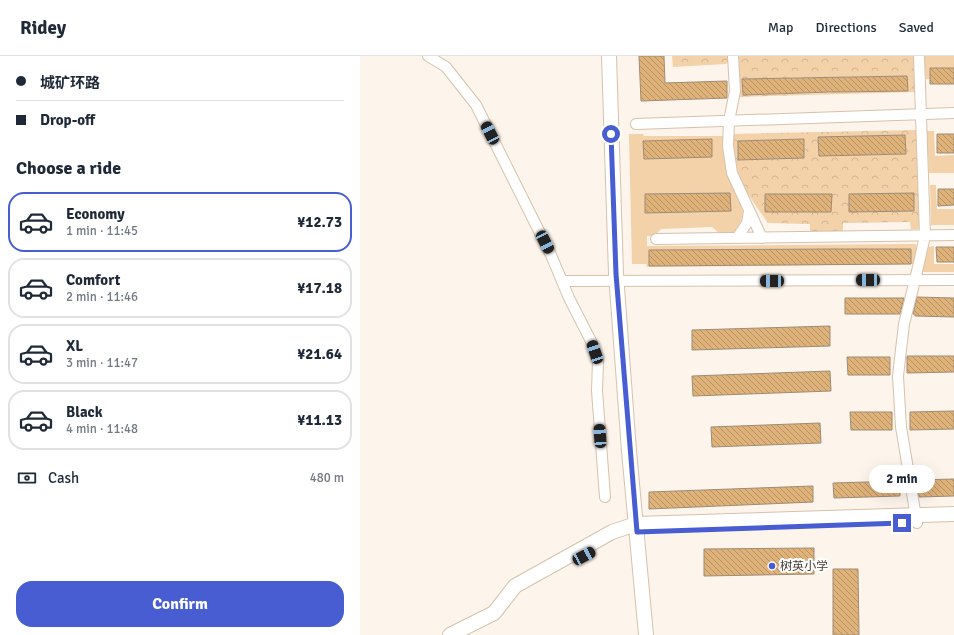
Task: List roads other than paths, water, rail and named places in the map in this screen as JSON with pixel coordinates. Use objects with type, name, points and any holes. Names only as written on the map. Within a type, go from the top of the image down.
[{"type":"street","points":[[428,56],[446,67],[476,105],[551,255],[568,298],[592,343],[598,362],[597,391],[605,497]]},
{"type":"street","points":[[609,56],[616,274],[629,450],[646,635]]},
{"type":"street","points":[[733,56],[735,91],[729,121],[728,146],[732,173],[762,238]]},
{"type":"street","points":[[916,519],[901,427],[898,376],[904,324],[925,236],[919,56]]},
{"type":"street","points":[[636,124],[954,113]]},
{"type":"street","points":[[737,238],[747,222],[749,210]]},
{"type":"street","points":[[656,239],[954,235]]},
{"type":"street","points":[[562,281],[954,280]]},
{"type":"street","points":[[450,635],[494,613],[515,586],[612,532],[636,528],[916,519],[954,514]]},
{"type":"street","points":[[916,519],[954,522]]},
{"type":"street","points":[[465,635],[502,617],[521,590],[636,528]]},
{"type":"place","name":"树英小学","points":[[772,566]]}]
